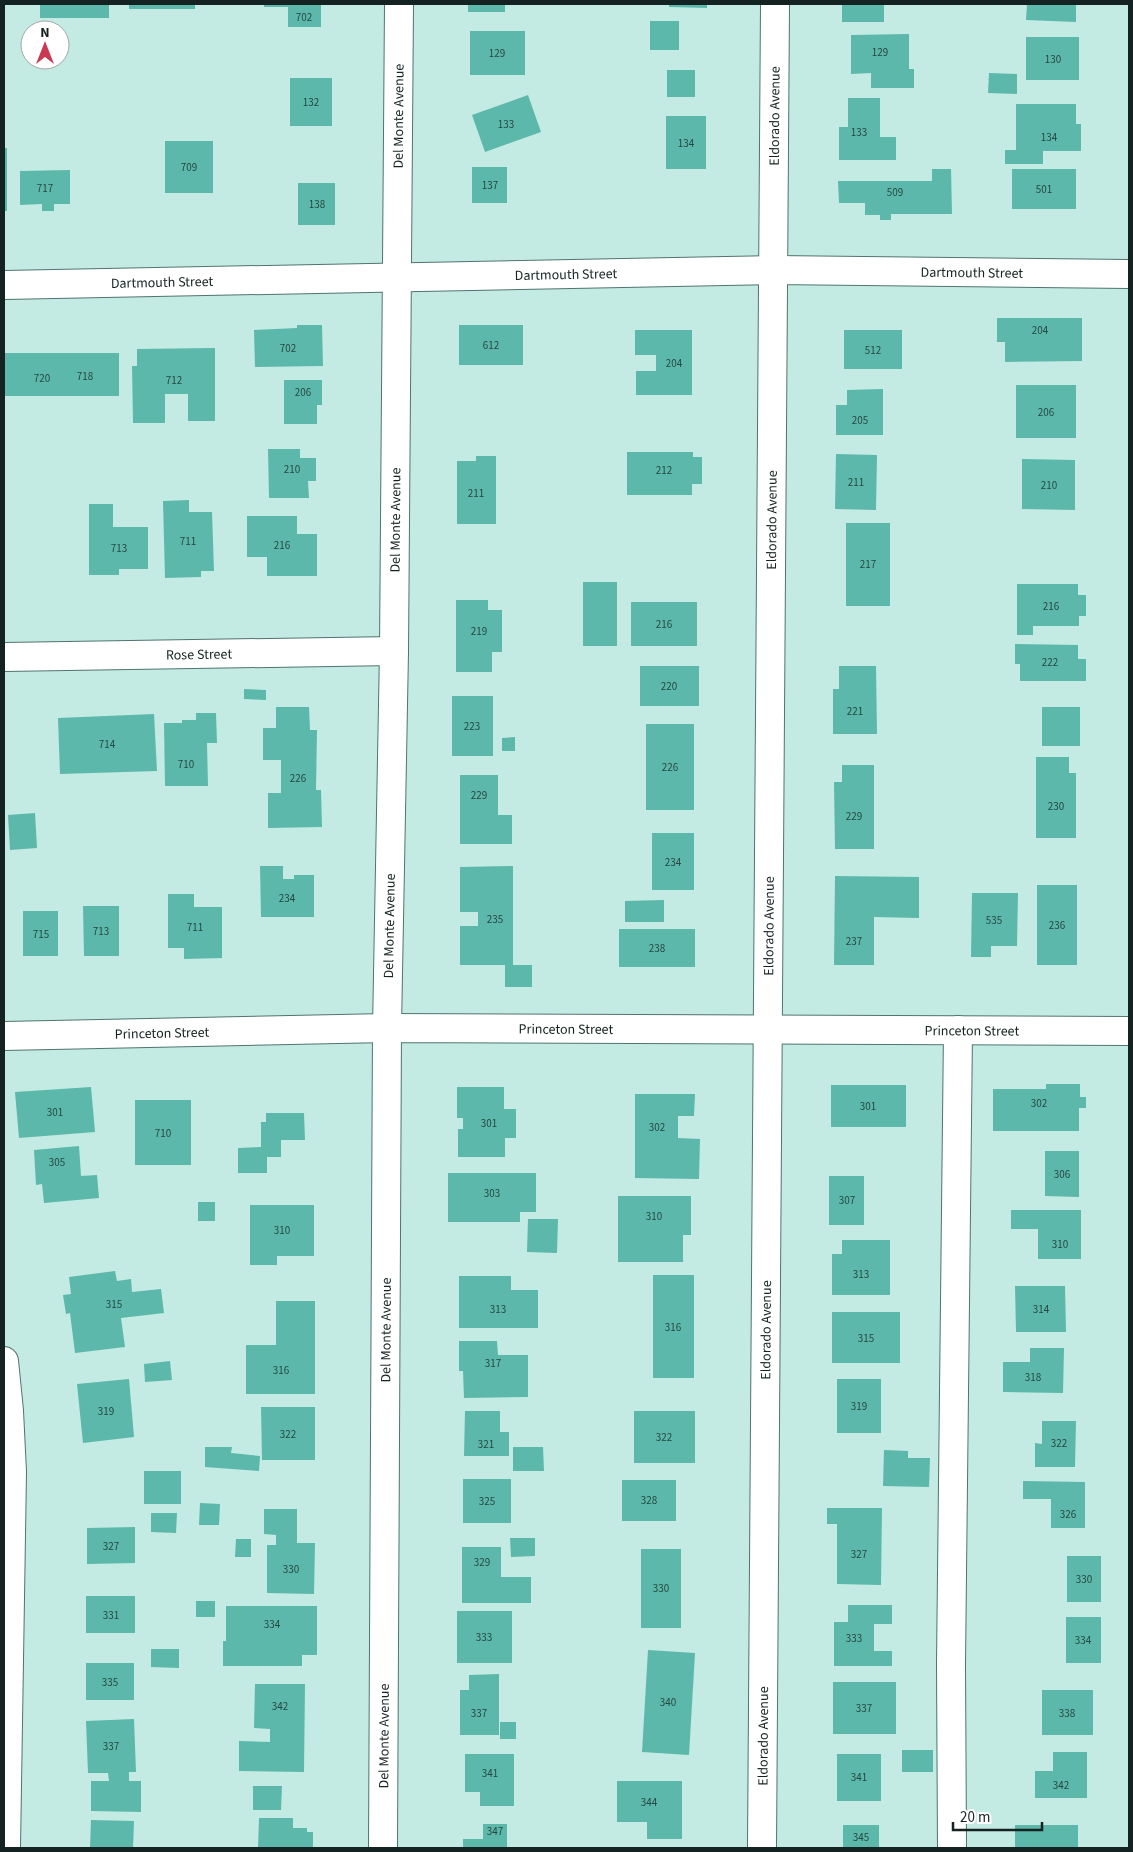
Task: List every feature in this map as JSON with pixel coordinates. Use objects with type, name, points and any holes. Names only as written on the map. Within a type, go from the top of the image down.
[{"type":"street","name":"Del Monte Avenue","points":[[383,1848],[387,1028],[394,651],[399,4]]},
{"type":"street","name":"Eldorado Avenue","points":[[762,1848],[775,4]]},
{"type":"street","name":"Dartmouth Street","points":[[4,285],[774,270],[1129,274]]},
{"type":"street","name":"Rose Street","points":[[4,657],[394,651]]},
{"type":"street","name":"Princeton Street","points":[[4,1036],[387,1028],[1129,1031]]},
{"type":"street","points":[[952,1848],[951,1664],[958,1030]]},
{"type":"street","points":[[4,1362],[12,1472],[6,1848]]},
{"type":"building","points":[[40,4],[109,4],[109,18],[40,18]]},
{"type":"building","points":[[129,4],[195,4],[195,9],[129,9]]},
{"type":"building","points":[[264,4],[321,4],[321,27],[288,27],[288,7],[264,7]]},
{"type":"building","points":[[468,4],[505,4],[505,12],[468,12]]},
{"type":"building","points":[[669,4],[707,4],[707,8],[669,7]]},
{"type":"building","points":[[842,4],[884,4],[884,22],[842,22]]},
{"type":"building","points":[[1027,4],[1076,4],[1076,22],[1026,20]]},
{"type":"building","points":[[650,21],[679,21],[679,50],[650,50]]},
{"type":"building","points":[[470,31],[525,31],[525,75],[470,75]]},
{"type":"building","points":[[909,34],[909,69],[914,69],[914,88],[871,88],[871,73],[851,74],[851,35]]},
{"type":"building","points":[[1026,37],[1079,37],[1079,80],[1026,80]]},
{"type":"building","points":[[667,70],[695,70],[695,97],[667,97]]},
{"type":"building","points":[[989,73],[1017,74],[1017,94],[988,93]]},
{"type":"building","points":[[290,78],[332,78],[332,126],[290,126]]},
{"type":"building","points":[[528,95],[541,132],[485,152],[472,115]]},
{"type":"building","points":[[848,98],[880,98],[880,137],[896,137],[896,160],[839,160],[839,127],[848,127]]},
{"type":"building","points":[[1016,104],[1076,104],[1076,124],[1081,124],[1081,151],[1043,151],[1043,164],[1005,164],[1005,150],[1016,150]]},
{"type":"building","points":[[666,116],[706,116],[706,169],[666,169]]},
{"type":"building","points":[[165,141],[213,141],[213,193],[165,193]]},
{"type":"building","points":[[4,148],[7,148],[7,211],[4,211]]},
{"type":"building","points":[[472,167],[507,167],[507,203],[472,203]]},
{"type":"building","points":[[932,169],[951,169],[952,214],[891,214],[891,220],[880,220],[880,215],[865,215],[865,203],[839,203],[838,181],[932,181]]},
{"type":"building","points":[[1012,169],[1076,169],[1076,209],[1012,209]]},
{"type":"building","points":[[70,170],[70,204],[54,204],[54,211],[42,211],[42,204],[20,205],[20,171]]},
{"type":"building","points":[[298,183],[335,183],[335,225],[298,225]]},
{"type":"building","points":[[997,318],[1082,318],[1082,361],[1005,362],[1005,342],[997,342]]},
{"type":"building","points":[[297,325],[322,325],[323,366],[255,367],[254,330],[297,328]]},
{"type":"building","points":[[459,325],[523,325],[523,365],[459,365]]},
{"type":"building","points":[[635,330],[692,330],[692,395],[636,395],[636,371],[656,371],[656,355],[635,355]]},
{"type":"building","points":[[844,330],[902,330],[902,369],[844,369]]},
{"type":"building","points":[[215,348],[215,421],[188,421],[188,394],[165,394],[165,423],[133,423],[132,366],[137,366],[137,349]]},
{"type":"building","points":[[4,353],[119,353],[119,396],[4,396]]},
{"type":"building","points":[[284,380],[322,380],[322,405],[317,405],[317,424],[284,424]]},
{"type":"building","points":[[1016,385],[1076,385],[1076,438],[1016,438]]},
{"type":"building","points":[[883,389],[883,435],[836,435],[836,405],[847,405],[847,390]]},
{"type":"building","points":[[268,449],[300,449],[300,458],[316,458],[316,481],[308,481],[309,498],[269,498]]},
{"type":"building","points":[[627,452],[693,452],[693,457],[702,457],[702,484],[692,484],[692,495],[627,495]]},
{"type":"building","points":[[836,454],[877,455],[876,510],[835,509]]},
{"type":"building","points":[[476,456],[496,456],[496,524],[457,524],[457,461],[476,461]]},
{"type":"building","points":[[1022,459],[1075,460],[1075,510],[1022,509]]},
{"type":"building","points":[[189,500],[189,512],[212,512],[214,571],[201,571],[201,577],[165,578],[163,501]]},
{"type":"building","points":[[89,504],[113,504],[113,527],[148,527],[148,569],[119,569],[119,575],[89,575]]},
{"type":"building","points":[[247,516],[297,516],[297,534],[317,534],[317,576],[267,576],[267,557],[247,557]]},
{"type":"building","points":[[846,523],[890,523],[890,606],[846,606]]},
{"type":"building","points":[[583,582],[617,582],[617,646],[583,646]]},
{"type":"building","points":[[1017,584],[1078,584],[1078,595],[1086,595],[1086,616],[1079,616],[1079,626],[1033,626],[1033,635],[1017,635]]},
{"type":"building","points":[[456,600],[488,600],[488,610],[502,610],[502,652],[492,652],[492,672],[456,672]]},
{"type":"building","points":[[631,602],[697,602],[697,646],[631,646]]},
{"type":"building","points":[[1015,644],[1078,645],[1078,659],[1086,659],[1086,681],[1020,681],[1020,664],[1015,664]]},
{"type":"building","points":[[640,666],[699,666],[699,706],[640,706]]},
{"type":"building","points":[[839,666],[876,666],[877,734],[833,734],[833,689],[839,689]]},
{"type":"building","points":[[244,689],[266,690],[266,700],[244,699]]},
{"type":"building","points":[[452,696],[493,696],[493,756],[452,756]]},
{"type":"building","points":[[276,707],[309,707],[310,730],[317,730],[316,790],[321,790],[322,827],[268,828],[268,793],[281,793],[281,760],[263,760],[263,728],[276,728]]},
{"type":"building","points":[[1042,707],[1080,707],[1080,746],[1042,746]]},
{"type":"building","points":[[196,713],[216,713],[217,743],[207,743],[208,786],[165,786],[164,723],[182,723],[182,720],[196,720]]},
{"type":"building","points":[[154,714],[157,771],[60,774],[58,718]]},
{"type":"building","points":[[646,724],[694,724],[694,810],[646,810]]},
{"type":"building","points":[[515,737],[515,751],[502,751],[502,738]]},
{"type":"building","points":[[1036,757],[1069,757],[1069,773],[1076,773],[1076,838],[1036,838]]},
{"type":"building","points":[[842,765],[874,765],[874,849],[835,849],[834,782],[842,782]]},
{"type":"building","points":[[460,775],[498,775],[498,815],[512,815],[512,844],[460,844]]},
{"type":"building","points":[[35,813],[37,848],[10,850],[8,815]]},
{"type":"building","points":[[652,833],[694,833],[694,890],[652,890]]},
{"type":"building","points":[[260,866],[283,866],[283,879],[294,879],[294,875],[314,875],[314,917],[261,917]]},
{"type":"building","points":[[513,866],[513,965],[532,965],[532,987],[505,987],[505,965],[460,965],[460,926],[478,926],[478,912],[460,912],[460,867]]},
{"type":"building","points":[[835,876],[919,877],[919,918],[874,917],[874,965],[834,965]]},
{"type":"building","points":[[1037,885],[1077,885],[1077,965],[1037,965]]},
{"type":"building","points":[[972,893],[1018,893],[1017,946],[991,946],[991,957],[971,957]]},
{"type":"building","points":[[168,894],[194,894],[194,907],[222,907],[222,958],[184,959],[184,948],[168,948]]},
{"type":"building","points":[[664,900],[664,922],[625,922],[625,901]]},
{"type":"building","points":[[83,906],[119,906],[119,956],[84,956]]},
{"type":"building","points":[[23,911],[58,911],[58,956],[23,956]]},
{"type":"building","points":[[619,929],[695,929],[695,967],[619,967]]},
{"type":"building","points":[[1046,1084],[1080,1084],[1080,1097],[1086,1097],[1086,1108],[1079,1108],[1079,1131],[993,1131],[993,1089],[1046,1089]]},
{"type":"building","points":[[831,1085],[906,1085],[906,1127],[831,1127]]},
{"type":"building","points":[[91,1087],[95,1132],[19,1138],[15,1092]]},
{"type":"building","points":[[457,1087],[504,1087],[504,1109],[516,1109],[516,1138],[505,1138],[505,1157],[458,1157],[458,1129],[463,1129],[463,1118],[457,1118]]},
{"type":"building","points":[[635,1094],[695,1094],[694,1116],[678,1116],[678,1138],[700,1139],[699,1179],[635,1178]]},
{"type":"building","points":[[135,1100],[191,1100],[191,1165],[135,1165]]},
{"type":"building","points":[[266,1113],[304,1113],[305,1140],[281,1140],[281,1157],[267,1157],[267,1173],[238,1173],[238,1148],[261,1147],[261,1122],[266,1122]]},
{"type":"building","points":[[79,1146],[81,1176],[97,1175],[99,1198],[44,1203],[42,1184],[36,1185],[34,1150]]},
{"type":"building","points":[[1045,1151],[1079,1151],[1079,1197],[1045,1196]]},
{"type":"building","points":[[448,1173],[536,1173],[536,1212],[520,1212],[520,1222],[448,1222]]},
{"type":"building","points":[[829,1176],[864,1176],[864,1225],[829,1225]]},
{"type":"building","points":[[618,1196],[691,1196],[691,1235],[683,1235],[683,1262],[618,1262]]},
{"type":"building","points":[[198,1202],[215,1202],[215,1221],[198,1221]]},
{"type":"building","points":[[250,1205],[314,1205],[314,1256],[277,1256],[277,1265],[250,1265]]},
{"type":"building","points":[[1011,1210],[1081,1210],[1081,1259],[1038,1259],[1038,1229],[1011,1229]]},
{"type":"building","points":[[528,1219],[558,1219],[557,1253],[527,1252]]},
{"type":"building","points":[[842,1240],[890,1240],[890,1295],[832,1295],[832,1254],[842,1254]]},
{"type":"building","points":[[115,1271],[117,1281],[131,1279],[132,1292],[161,1289],[164,1313],[121,1318],[125,1347],[75,1353],[70,1313],[66,1314],[63,1295],[71,1294],[69,1277]]},
{"type":"building","points":[[653,1275],[694,1275],[694,1378],[653,1378]]},
{"type":"building","points":[[459,1276],[511,1276],[511,1290],[538,1290],[538,1328],[459,1328]]},
{"type":"building","points":[[1015,1286],[1065,1286],[1066,1332],[1016,1332]]},
{"type":"building","points":[[276,1301],[315,1301],[315,1394],[246,1394],[246,1345],[276,1345]]},
{"type":"building","points":[[832,1312],[900,1312],[900,1363],[832,1363]]},
{"type":"building","points":[[459,1341],[497,1341],[498,1355],[528,1355],[528,1397],[464,1398],[463,1371],[459,1371]]},
{"type":"building","points":[[1030,1348],[1064,1348],[1063,1393],[1003,1392],[1003,1362],[1030,1362]]},
{"type":"building","points":[[170,1361],[172,1380],[145,1382],[144,1364]]},
{"type":"building","points":[[129,1379],[134,1437],[83,1443],[77,1384]]},
{"type":"building","points":[[837,1379],[881,1379],[881,1433],[837,1433]]},
{"type":"building","points":[[261,1407],[315,1407],[315,1460],[262,1460]]},
{"type":"building","points":[[465,1411],[500,1411],[500,1432],[509,1432],[509,1456],[464,1456]]},
{"type":"building","points":[[634,1411],[695,1411],[695,1463],[634,1463]]},
{"type":"building","points":[[1042,1421],[1076,1421],[1075,1467],[1035,1467],[1035,1443],[1042,1444]]},
{"type":"building","points":[[205,1447],[232,1447],[231,1453],[260,1456],[259,1471],[205,1467]]},
{"type":"building","points":[[513,1447],[543,1447],[544,1471],[513,1471]]},
{"type":"building","points":[[884,1450],[908,1451],[908,1458],[930,1458],[929,1487],[883,1486]]},
{"type":"building","points":[[144,1471],[181,1471],[181,1504],[144,1504]]},
{"type":"building","points":[[463,1479],[511,1479],[511,1523],[463,1523]]},
{"type":"building","points":[[622,1480],[676,1480],[676,1521],[622,1521]]},
{"type":"building","points":[[1023,1481],[1085,1482],[1085,1528],[1051,1528],[1051,1499],[1023,1499]]},
{"type":"building","points":[[200,1503],[220,1504],[219,1525],[199,1525]]},
{"type":"building","points":[[827,1508],[882,1508],[881,1585],[837,1584],[837,1524],[827,1524]]},
{"type":"building","points":[[264,1509],[297,1509],[297,1543],[315,1543],[314,1594],[267,1593],[267,1545],[276,1545],[276,1535],[264,1534]]},
{"type":"building","points":[[151,1513],[177,1513],[176,1533],[151,1532]]},
{"type":"building","points":[[135,1527],[135,1563],[87,1564],[87,1528]]},
{"type":"building","points":[[510,1538],[535,1538],[535,1556],[511,1557]]},
{"type":"building","points":[[236,1539],[251,1539],[251,1557],[235,1557]]},
{"type":"building","points":[[462,1547],[501,1547],[501,1577],[531,1577],[531,1603],[462,1603]]},
{"type":"building","points":[[641,1549],[681,1549],[681,1628],[641,1628]]},
{"type":"building","points":[[1067,1556],[1101,1556],[1101,1602],[1067,1602]]},
{"type":"building","points":[[86,1596],[135,1596],[135,1633],[86,1633]]},
{"type":"building","points":[[196,1601],[215,1601],[215,1617],[196,1617]]},
{"type":"building","points":[[848,1605],[892,1605],[892,1624],[874,1624],[874,1651],[892,1651],[892,1666],[834,1666],[834,1622],[848,1622]]},
{"type":"building","points":[[226,1606],[317,1606],[317,1655],[302,1655],[302,1666],[223,1666],[223,1641],[226,1641]]},
{"type":"building","points":[[457,1611],[512,1611],[512,1663],[457,1663]]},
{"type":"building","points":[[1066,1617],[1101,1617],[1101,1663],[1066,1663]]},
{"type":"building","points":[[151,1649],[179,1649],[179,1668],[151,1667]]},
{"type":"building","points":[[648,1650],[695,1653],[689,1755],[642,1752]]},
{"type":"building","points":[[86,1663],[134,1663],[134,1700],[86,1700]]},
{"type":"building","points":[[499,1674],[499,1735],[460,1735],[460,1690],[469,1690],[469,1675]]},
{"type":"building","points":[[833,1682],[896,1682],[896,1734],[833,1734]]},
{"type":"building","points":[[255,1684],[305,1684],[304,1772],[239,1771],[239,1741],[270,1742],[270,1729],[254,1728]]},
{"type":"building","points":[[1042,1690],[1093,1690],[1093,1735],[1042,1735]]},
{"type":"building","points":[[134,1719],[136,1772],[129,1772],[129,1781],[141,1781],[141,1812],[91,1811],[91,1781],[109,1781],[108,1773],[88,1773],[86,1721]]},
{"type":"building","points":[[500,1722],[516,1722],[516,1739],[500,1739]]},
{"type":"building","points":[[902,1750],[933,1750],[933,1772],[902,1772]]},
{"type":"building","points":[[1053,1752],[1087,1752],[1087,1798],[1035,1798],[1035,1771],[1053,1771]]},
{"type":"building","points":[[465,1754],[514,1754],[514,1806],[480,1806],[480,1792],[465,1792]]},
{"type":"building","points":[[837,1754],[881,1754],[881,1801],[837,1801]]},
{"type":"building","points":[[617,1781],[682,1781],[682,1839],[647,1839],[647,1822],[617,1822]]},
{"type":"building","points":[[253,1786],[282,1786],[281,1810],[253,1810]]},
{"type":"building","points":[[259,1818],[293,1818],[293,1828],[307,1828],[307,1832],[313,1832],[313,1848],[258,1848]]},
{"type":"building","points":[[91,1820],[134,1821],[133,1848],[90,1848]]},
{"type":"building","points":[[483,1824],[507,1824],[507,1848],[463,1848],[463,1839],[483,1839]]},
{"type":"building","points":[[843,1825],[879,1825],[879,1848],[843,1848]]},
{"type":"building","points":[[1015,1825],[1078,1825],[1078,1848],[1015,1848]]}]
